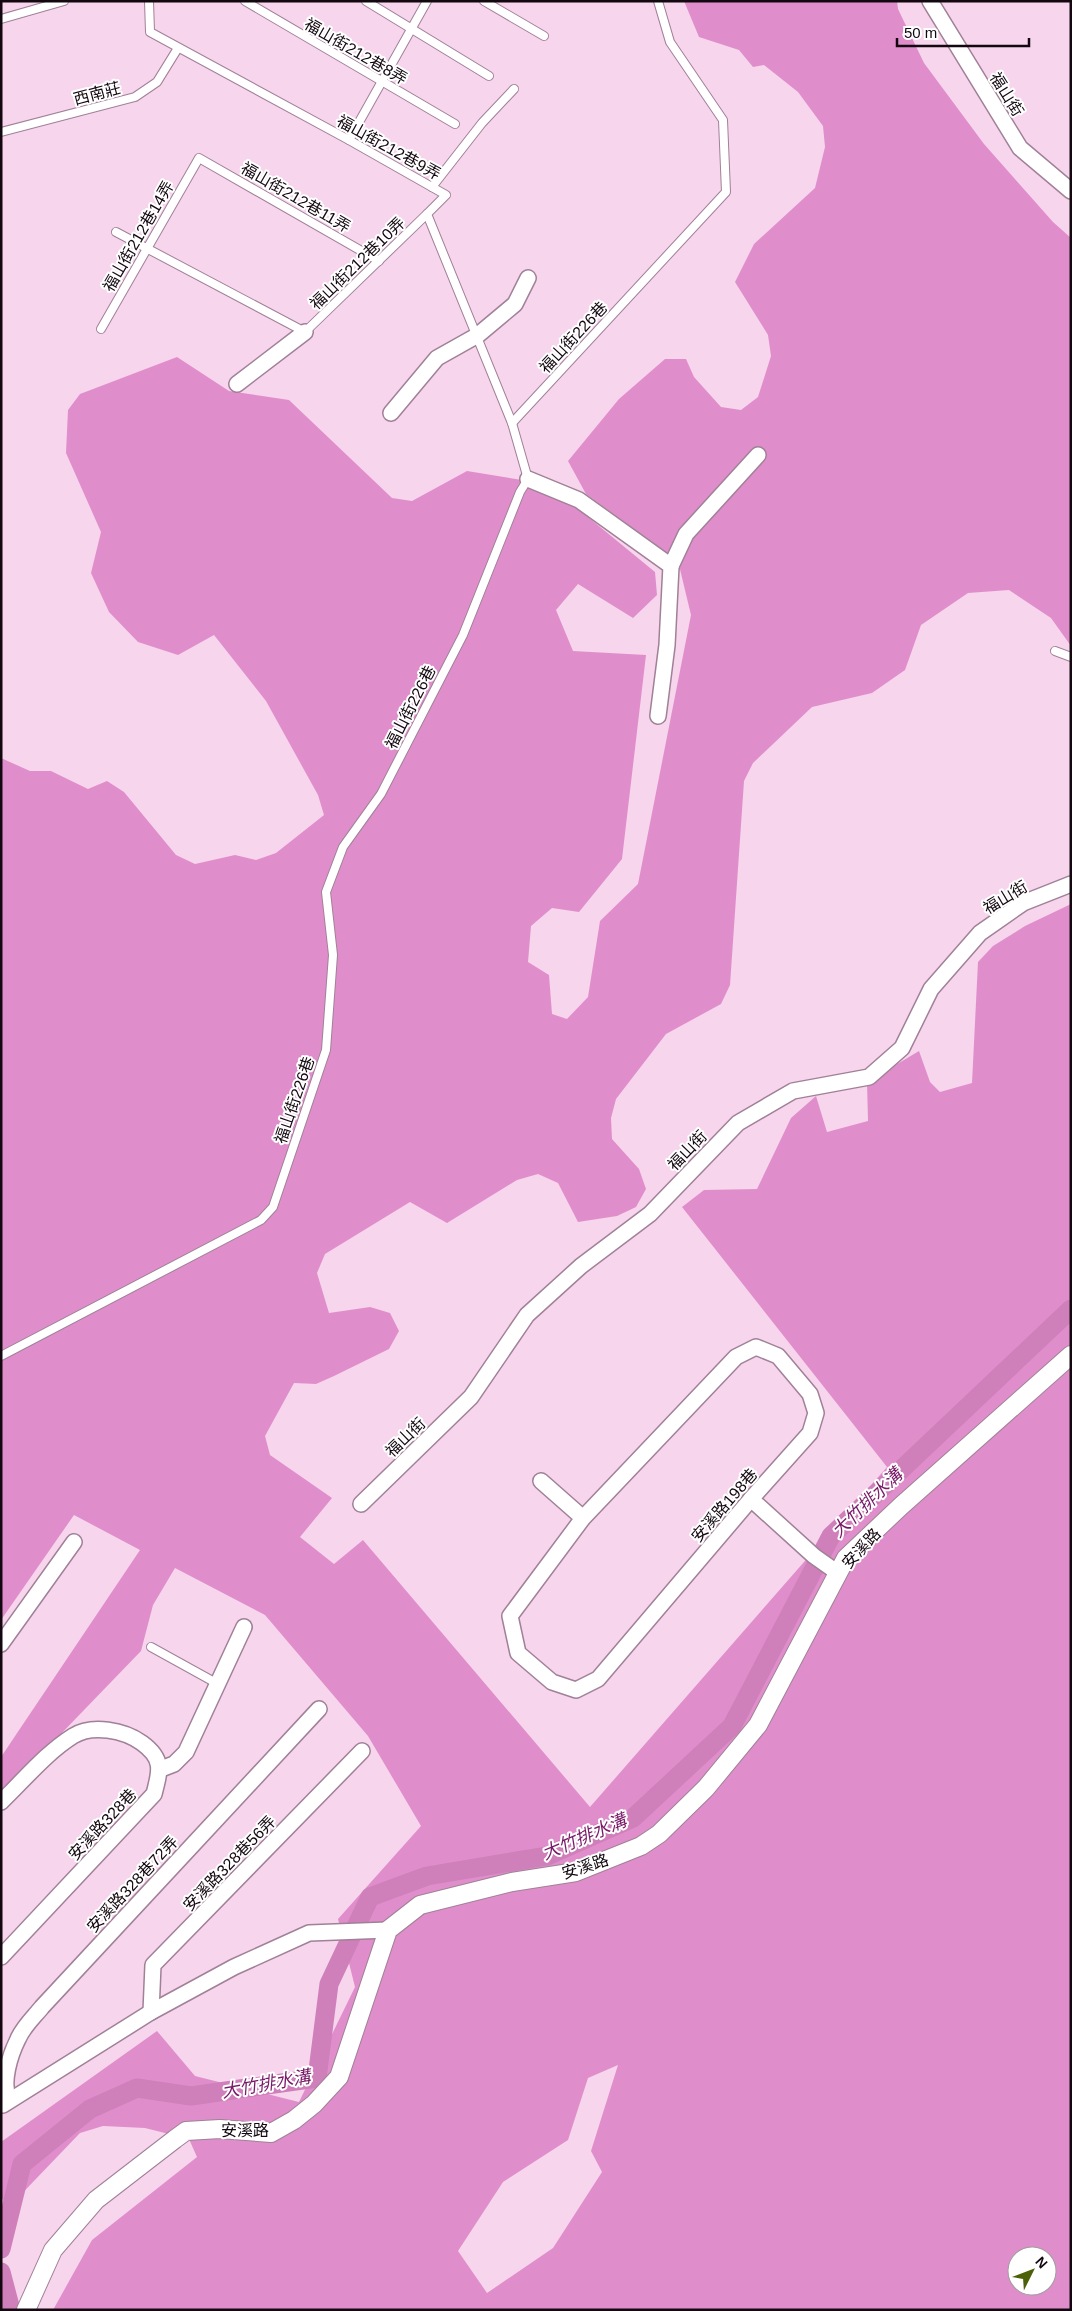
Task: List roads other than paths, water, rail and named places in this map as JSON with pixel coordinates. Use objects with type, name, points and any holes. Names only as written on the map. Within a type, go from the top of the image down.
[{"type":"street","name":"福山街","points":[[935,3],[1020,148],[1071,191]]},
{"type":"street","points":[[391,413],[437,358],[478,335],[515,304],[528,278]]},
{"type":"street","points":[[237,384],[305,332]]},
{"type":"street","points":[[658,716],[667,645],[671,566],[686,534],[758,455]]},
{"type":"street","points":[[528,480],[579,500],[671,566]]},
{"type":"street","name":"福山街","points":[[361,1504],[471,1397],[527,1315],[581,1266],[650,1214],[738,1122],[793,1091],[869,1077],[902,1048],[931,989],[980,933],[1023,903],[1071,884]]},
{"type":"street","name":"安溪路198巷","points":[[756,1347],[778,1356],[810,1394],[816,1413],[810,1433],[750,1499],[598,1679],[576,1690],[552,1682],[518,1652],[510,1616],[583,1518],[736,1357],[756,1347]]},
{"type":"street","name":"安溪路","points":[[28,2308],[52,2250],[96,2200],[175,2138],[186,2131],[220,2129],[271,2133],[294,2120],[320,2097],[339,2077],[388,1930],[420,1905],[512,1882],[576,1872],[641,1846],[659,1834],[706,1788],[758,1725],[834,1570],[901,1506],[1071,1355]]},
{"type":"street","points":[[541,1481],[583,1518]]},
{"type":"street","points":[[750,1499],[814,1556],[834,1570]]},
{"type":"street","points":[[1,1644],[74,1542]]},
{"type":"street","points":[[1,1802],[74,1735],[98,1729],[120,1733],[141,1742],[154,1754],[161,1769],[174,1764],[186,1752],[244,1628]]},
{"type":"street","name":"安溪路328巷72弄","points":[[5,2103],[8,2069],[18,2038],[42,2007],[319,1709]]},
{"type":"street","name":"安溪路328巷56弄","points":[[151,2012],[153,1966],[362,1751]]},
{"type":"street","name":"安溪路328巷","points":[[1,1957],[154,1794],[161,1769]]},
{"type":"street","points":[[5,2103],[151,2012],[234,1967],[309,1933],[388,1930]]},
{"type":"lane","points":[[1,19],[64,1]]},
{"type":"lane","name":"福山街212巷9弄","points":[[149,1],[150,32],[446,195],[427,214]]},
{"type":"lane","name":"福山街212巷8弄","points":[[244,1],[454,124]]},
{"type":"lane","points":[[366,1],[490,76]]},
{"type":"lane","points":[[349,140],[427,1]]},
{"type":"lane","points":[[484,1],[544,36]]},
{"type":"lane","name":"福山街226巷","points":[[512,423],[726,192],[723,120],[670,42],[658,1]]},
{"type":"lane","name":"西南莊","points":[[1,132],[135,97],[156,82],[178,48]]},
{"type":"lane","points":[[432,187],[482,123],[514,89]]},
{"type":"lane","name":"福山街212巷14弄","points":[[101,328],[200,158]]},
{"type":"lane","name":"福山街212巷11弄","points":[[200,158],[379,261]]},
{"type":"lane","points":[[427,214],[478,335],[512,423],[528,480]]},
{"type":"lane","name":"福山街212巷10弄","points":[[305,332],[427,214]]},
{"type":"lane","points":[[116,232],[305,332]]},
{"type":"lane","name":"福山街226巷","points":[[1,1356],[261,1220],[273,1207],[326,1050],[333,955],[326,892],[343,847],[381,794],[463,636],[520,492],[528,480]]},
{"type":"lane","points":[[1055,651],[1071,657]]},
{"type":"lane","points":[[152,1647],[218,1684]]},
{"type":"waterway","name":"大竹排水溝","points":[[1,2249],[22,2164],[90,2109],[137,2088],[191,2096],[317,2078],[329,1984],[370,1897],[427,1876],[547,1856],[633,1818],[732,1726],[831,1536],[1071,1309]]},
{"type":"waterway","name":"大竹排水溝","points":[[1,2272],[11,2310]]}]
